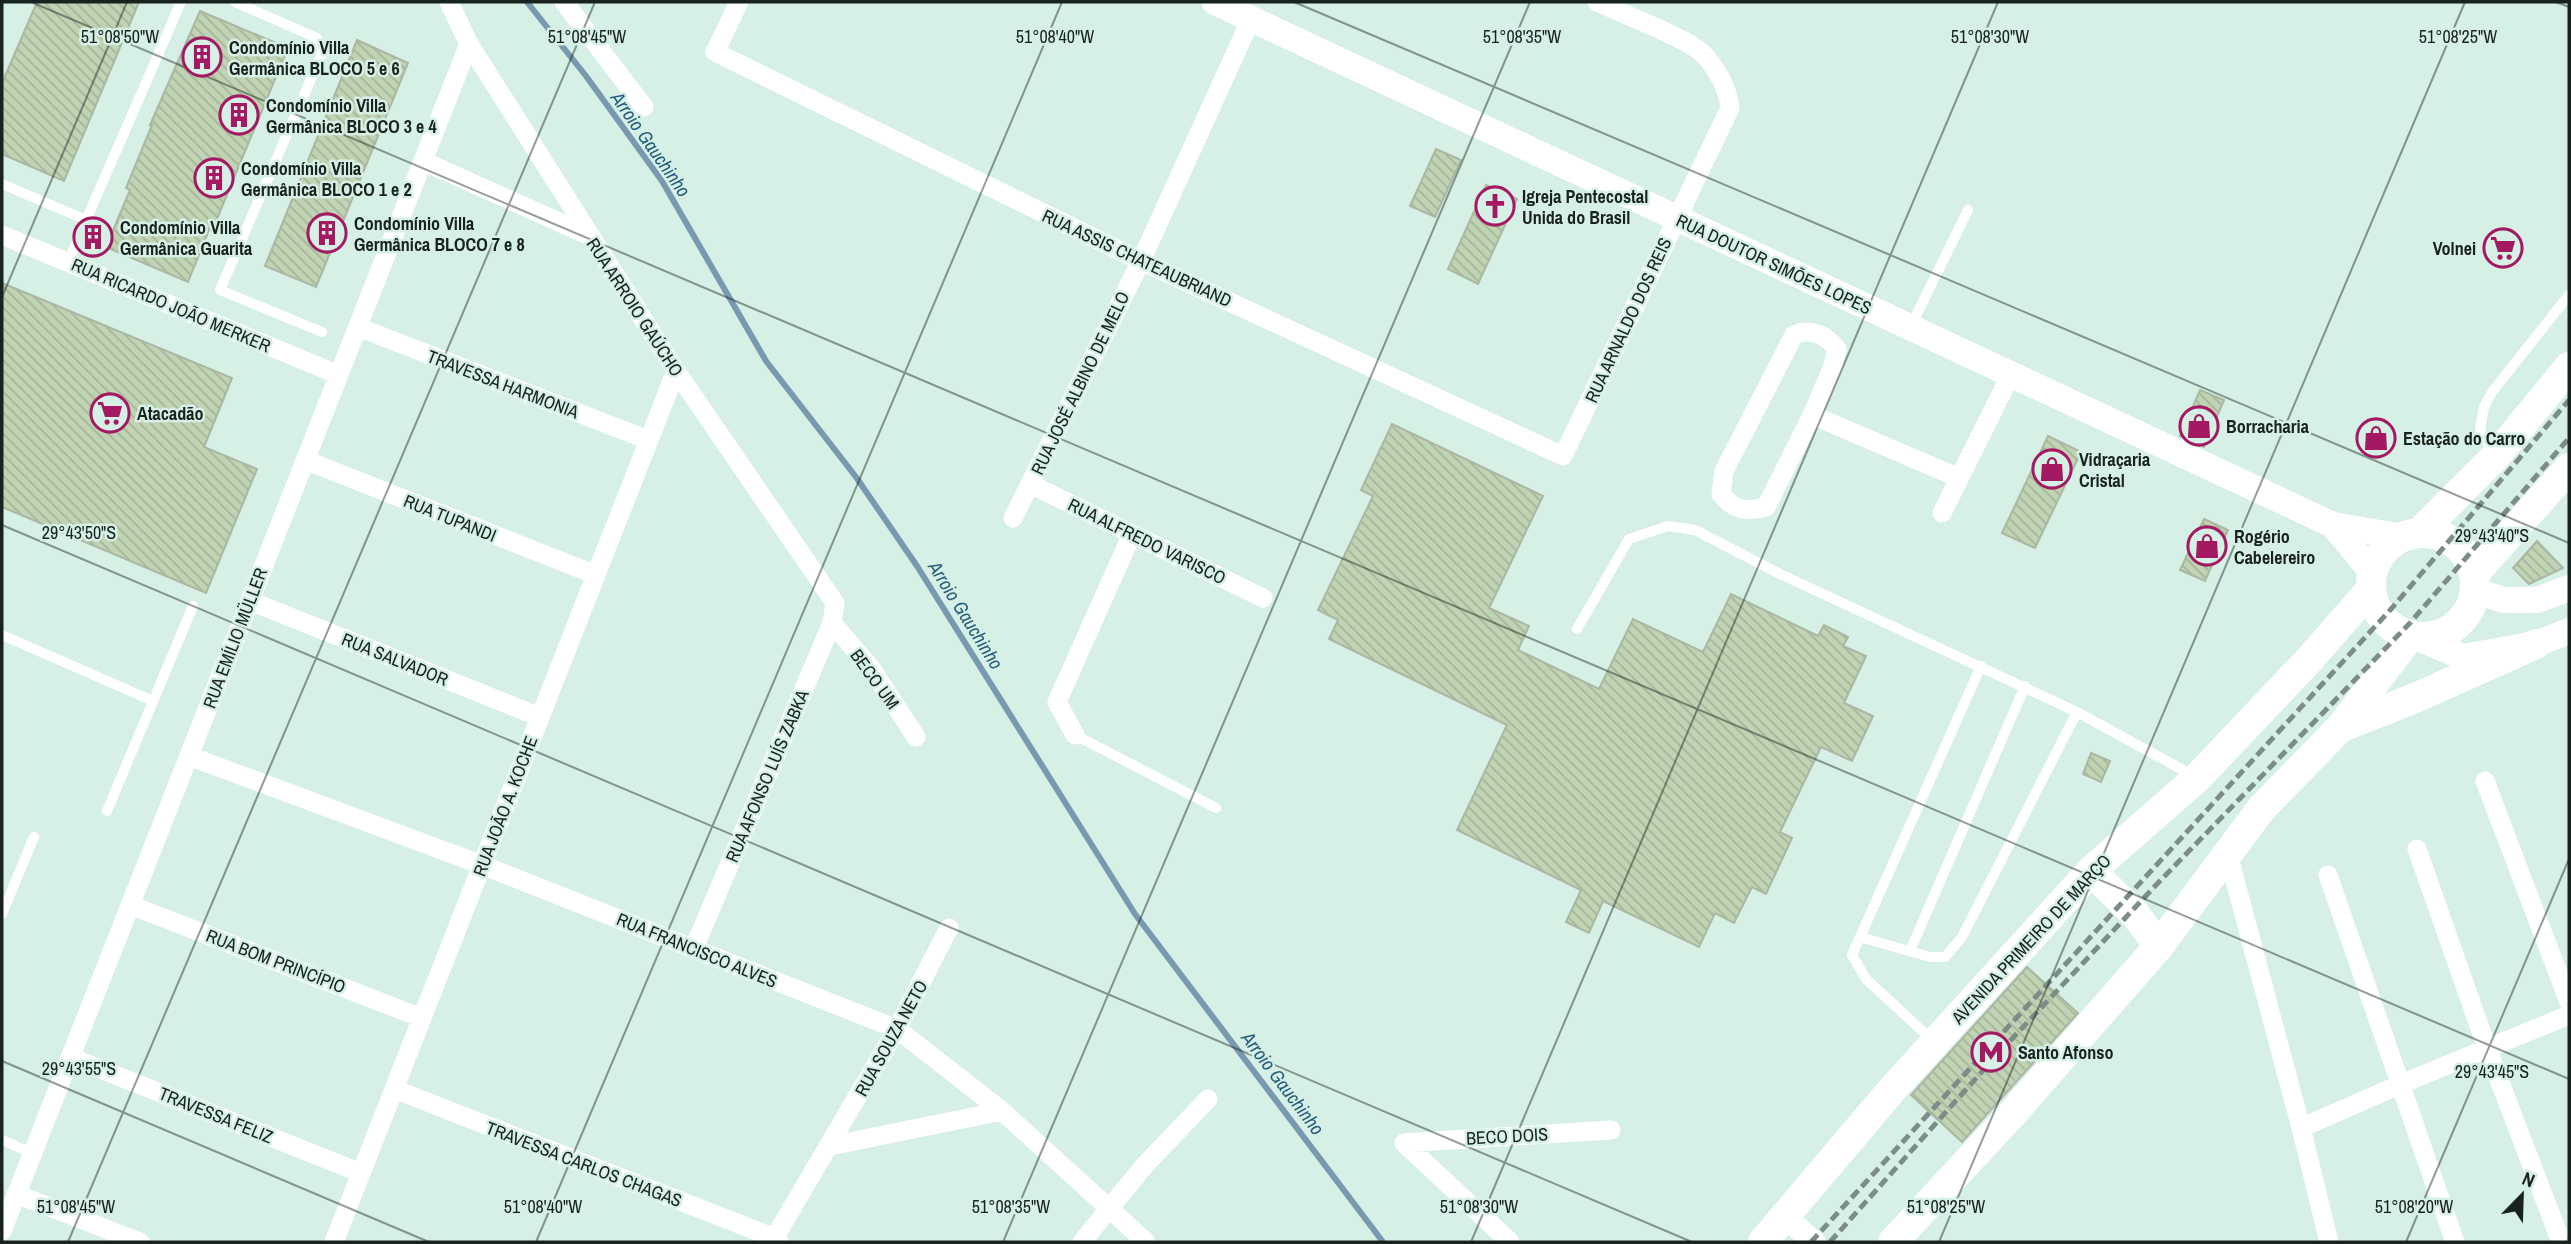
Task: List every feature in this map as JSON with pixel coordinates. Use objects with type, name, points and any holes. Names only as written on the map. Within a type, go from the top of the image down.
[{"type":"main road","name":"RUA DOUTOR SIMÕES LOPES","points":[[1215,2],[1253,15],[1676,219],[2333,525],[2411,535]]},
{"type":"main road","points":[[2536,644],[2463,657],[2396,629],[2384,619],[2375,605],[2372,581],[2379,558],[2389,546],[2411,535],[2495,457],[2569,367]]},
{"type":"main road","points":[[2411,635],[2427,637],[2454,627],[2468,611],[2475,582],[2569,468]]},
{"type":"main road","name":"RUA DOUTOR SIMÕES LOPES","points":[[2333,525],[2372,581]]},
{"type":"main road","points":[[2411,535],[2434,534],[2448,540],[2460,549],[2469,561],[2475,582],[2504,600],[2537,600],[2569,588]]},
{"type":"main road","name":"AVENIDA PRIMEIRO DE MARÇO","points":[[1763,1242],[1934,1043],[2091,871],[2197,778],[2309,660],[2372,581]]},
{"type":"main road","points":[[2342,727],[2569,631]]},
{"type":"main road","points":[[1893,1242],[2011,1114],[2159,946],[2261,810],[2342,727],[2411,635]]},
{"type":"main road","points":[[2091,871],[2134,913],[2159,946]]},
{"type":"street","name":"RUA ARROIO GAÚCHO","points":[[449,2],[469,44],[676,371],[835,603]]},
{"type":"street","points":[[564,2],[644,107]]},
{"type":"street","name":"RUA ASSIS CHATEAUBRIAND","points":[[739,2],[715,52],[1141,261],[1563,456]]},
{"type":"street","name":"RUA ARNALDO DOS REIS","points":[[1563,456],[1730,108],[1729,96],[1713,67],[1693,46],[1597,2]]},
{"type":"street","name":"RUA JOSÉ ALBINO DE MELO","points":[[1013,517],[1141,261],[1253,15]]},
{"type":"street","name":"RUA EMÍLIO MÜLLER","points":[[2,1231],[469,44]]},
{"type":"street","points":[[423,161],[590,236]]},
{"type":"street","name":"RUA RICARDO JOÃO MERKER","points":[[2,235],[339,375]]},
{"type":"street","name":"TRAVESSA HARMONIA","points":[[358,327],[648,440]]},
{"type":"street","points":[[1801,332],[1828,338],[1838,349],[1812,415],[1766,507],[1748,512],[1728,502],[1721,494],[1724,471],[1794,335],[1801,332]]},
{"type":"street","name":"RUA JOÃO A. KOCHE","points":[[334,1242],[676,371]]},
{"type":"street","points":[[1942,513],[2011,374]]},
{"type":"street","points":[[1812,415],[1959,478]]},
{"type":"street","name":"RUA TUPANDI","points":[[305,460],[596,575]]},
{"type":"street","name":"RUA ALFREDO VARISCO","points":[[1030,484],[1264,598]]},
{"type":"street","points":[[1075,735],[1057,702],[1132,534]]},
{"type":"street","name":"RUA SALVADOR","points":[[250,601],[540,717]]},
{"type":"street","name":"RUA AFONSO LUÍS ZABKA","points":[[694,948],[832,623],[835,603]]},
{"type":"street","name":"BECO UM","points":[[832,623],[871,668],[916,737]]},
{"type":"street","name":"RUA FRANCISCO ALVES","points":[[189,756],[482,865],[897,1029],[1002,1111],[1146,1242]]},
{"type":"street","points":[[2485,781],[2569,1002]]},
{"type":"street","points":[[2417,849],[2487,1048],[2558,1234]]},
{"type":"street","points":[[2228,854],[2329,1242]]},
{"type":"street","points":[[2328,875],[2455,1242]]},
{"type":"street","name":"RUA BOM PRINCÍPIO","points":[[130,905],[422,1018]]},
{"type":"street","name":"RUA SOUZA NETO","points":[[775,1241],[897,1029],[949,928]]},
{"type":"street","points":[[2301,1128],[2569,1015]]},
{"type":"street","name":"TRAVESSA FELIZ","points":[[71,1057],[361,1173]]},
{"type":"street","name":"TRAVESSA CARLOS CHAGAS","points":[[394,1089],[775,1241]]},
{"type":"street","points":[[1082,1242],[1144,1166],[1208,1099]]},
{"type":"street","points":[[830,1146],[1002,1111]]},
{"type":"street","name":"BECO DOIS","points":[[1510,1242],[1404,1143],[1611,1130]]},
{"type":"street","points":[[16,1194],[140,1242]]},
{"type":"street","points":[[1784,1216],[1814,1242]]},
{"type":"lane","points":[[68,262],[181,2]]},
{"type":"lane","points":[[235,2],[317,38],[323,51],[220,290],[322,332]]},
{"type":"lane","points":[[2,184],[86,220]]},
{"type":"lane","points":[[1910,327],[1968,210]]},
{"type":"lane","points":[[2495,457],[2480,429],[2484,407],[2492,392],[2569,295]]},
{"type":"lane","points":[[1577,629],[1629,539],[1668,526],[1695,530],[1780,574],[2025,686],[2197,778]]},
{"type":"lane","points":[[107,811],[193,606]]},
{"type":"lane","points":[[2,635],[153,701]]},
{"type":"lane","points":[[1934,1043],[1866,979],[1852,955],[1981,666]]},
{"type":"lane","points":[[1910,951],[2025,686]]},
{"type":"lane","points":[[1860,937],[1930,957],[1945,957],[1962,937],[2077,712]]},
{"type":"lane","points":[[1075,735],[1216,808]]},
{"type":"lane","points":[[2,914],[34,838]]},
{"type":"lane","points":[[2,1140],[32,1153]]},
{"type":"building","points":[[37,2],[139,2],[64,181],[2,154],[2,83]]},
{"type":"building","points":[[200,11],[288,48],[188,282],[106,247],[130,190],[126,188],[150,125]]},
{"type":"building","points":[[357,40],[408,63],[316,287],[265,266]]},
{"type":"building","points":[[1436,149],[1461,160],[1435,217],[1410,206]]},
{"type":"building","points":[[1486,185],[1517,199],[1478,284],[1448,269]]},
{"type":"building","name":"Atacadão","points":[[2,283],[232,378],[204,447],[257,469],[206,593],[2,507]]},
{"type":"building","points":[[2200,390],[2224,400],[2204,447],[2180,436]]},
{"type":"building","points":[[1392,424],[1543,496],[1489,608],[1529,626],[1518,650],[1599,689],[1633,619],[1703,652],[1731,594],[1818,636],[1824,625],[1848,637],[1843,646],[1866,656],[1844,703],[1873,716],[1852,761],[1821,747],[1780,832],[1792,838],[1766,894],[1752,887],[1734,923],[1715,913],[1699,947],[1603,901],[1589,933],[1566,922],[1581,890],[1457,830],[1507,725],[1329,639],[1338,620],[1318,610],[1373,496],[1361,490]]},
{"type":"building","points":[[2048,436],[2081,452],[2035,548],[2002,533]]},
{"type":"building","points":[[2204,519],[2228,530],[2205,581],[2180,570]]},
{"type":"building","points":[[2537,541],[2563,568],[2529,584],[2513,568]]},
{"type":"building","points":[[2091,753],[2110,761],[2101,782],[2083,774]]},
{"type":"building","points":[[2027,967],[2078,1013],[1962,1142],[1911,1095]]},
{"type":"waterway","name":"Arroio Gauchinho","points":[[527,2],[586,76],[662,181],[766,361],[856,477],[917,566],[1135,914],[1383,1242]]},
{"type":"railway","points":[[1811,1242],[2392,608],[2569,400]]},
{"type":"railway","points":[[1830,1242],[1995,1057],[2157,884],[2410,623],[2569,438]]},
{"type":"place","name":"Condomínio Villa Germânica BLOCO 5 e 6","points":[[202,57]]},
{"type":"place","name":"Condomínio Villa Germânica BLOCO 3 e 4","points":[[239,115]]},
{"type":"place","name":"Condomínio Villa Germânica BLOCO 1 e 2","points":[[214,178]]},
{"type":"place","name":"Igreja Pentecostal Unida do Brasil","points":[[1495,206]]},
{"type":"place","name":"Condomínio Villa Germânica BLOCO 7 e 8","points":[[327,233]]},
{"type":"place","name":"Condomínio Villa Germânica Guarita","points":[[93,237]]},
{"type":"place","name":"Volnei","points":[[2503,248]]},
{"type":"place","name":"Atacadão","points":[[110,413]]},
{"type":"place","name":"Borracharia","points":[[2199,426]]},
{"type":"place","name":"Estação do Carro","points":[[2376,438]]},
{"type":"place","name":"Vidraçaria Cristal","points":[[2052,469]]},
{"type":"place","name":"Rogério Cabelereiro","points":[[2207,546]]},
{"type":"place","name":"Santo Afonso","points":[[1991,1052]]}]
